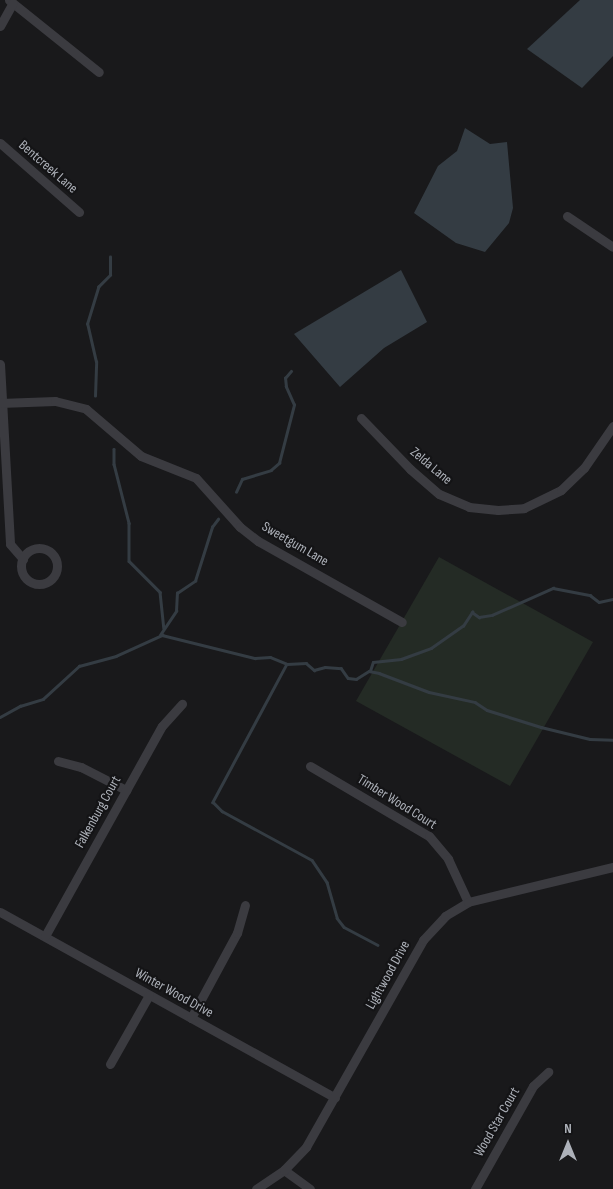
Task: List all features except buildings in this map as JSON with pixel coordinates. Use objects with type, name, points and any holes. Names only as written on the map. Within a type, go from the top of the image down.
[{"type":"street","points":[[0,26],[11,2],[98,72]]},
{"type":"street","name":"Bentcreek Lane","points":[[0,143],[79,212]]},
{"type":"street","points":[[567,216],[613,247]]},
{"type":"street","points":[[0,364],[10,544],[23,559],[23,574],[32,582],[46,582],[56,572],[55,557],[48,550],[34,548],[23,559]]},
{"type":"street","name":"Sweetgum Lane","points":[[2,403],[55,401],[86,409],[141,456],[196,478],[240,527],[258,541],[402,622]]},
{"type":"street","name":"Zelda Lane","points":[[361,418],[410,469],[439,494],[469,506],[498,510],[524,508],[561,490],[584,468],[613,426]]},
{"type":"street","points":[[0,544],[10,544]]},
{"type":"street","name":"Falkenburg Court","points":[[44,936],[162,726],[182,704]]},
{"type":"street","points":[[58,761],[81,767],[126,790]]},
{"type":"street","name":"Timber Wood Court","points":[[310,766],[429,836],[448,859],[468,902]]},
{"type":"street","name":"Lightwood Drive","points":[[256,1189],[284,1170],[306,1147],[423,940],[445,916],[468,902],[613,867]]},
{"type":"street","points":[[191,1018],[237,933],[245,904]]},
{"type":"street","name":"Winter Wood Drive","points":[[0,912],[335,1098]]},
{"type":"street","points":[[110,1064],[149,995]]},
{"type":"street","name":"Wood Star Court","points":[[475,1189],[533,1086],[548,1072]]},
{"type":"street","points":[[284,1170],[310,1189]]},
{"type":"shaded area","points":[[580,0],[613,0],[613,56],[582,88],[527,49]]},
{"type":"shaded area","points":[[465,128],[490,144],[507,142],[513,208],[509,223],[485,252],[456,243],[414,213],[438,166],[457,151]]},
{"type":"shaded area","points":[[401,270],[427,322],[384,348],[340,387],[294,334]]},
{"type":"shaded area","points":[[439,557],[593,642],[510,786],[356,701]]},
{"type":"waterway","points":[[95,396],[96,362],[87,324],[98,287],[110,275],[110,257]]},
{"type":"waterway","points":[[236,492],[242,479],[271,470],[279,463],[294,405],[286,387],[285,378],[291,371]]},
{"type":"waterway","points":[[114,449],[114,464],[129,523],[129,561],[160,592],[164,628]]},
{"type":"waterway","points":[[160,635],[176,611],[177,593],[195,581],[212,527],[218,519]]},
{"type":"waterway","points":[[370,671],[373,662],[401,659],[431,648],[463,626],[472,612],[479,617],[492,615],[553,588],[590,595],[599,602],[613,599]]},
{"type":"waterway","points":[[0,717],[20,706],[43,699],[79,666],[116,656],[162,635],[255,658],[270,657],[287,664],[306,663],[314,670],[325,667],[341,668],[348,678],[356,679],[369,671],[379,673],[429,692],[475,702],[487,710],[541,727],[590,739],[613,740]]},
{"type":"waterway","points":[[287,664],[213,802],[222,811],[312,860],[327,882],[337,918],[344,927],[378,945]]}]
